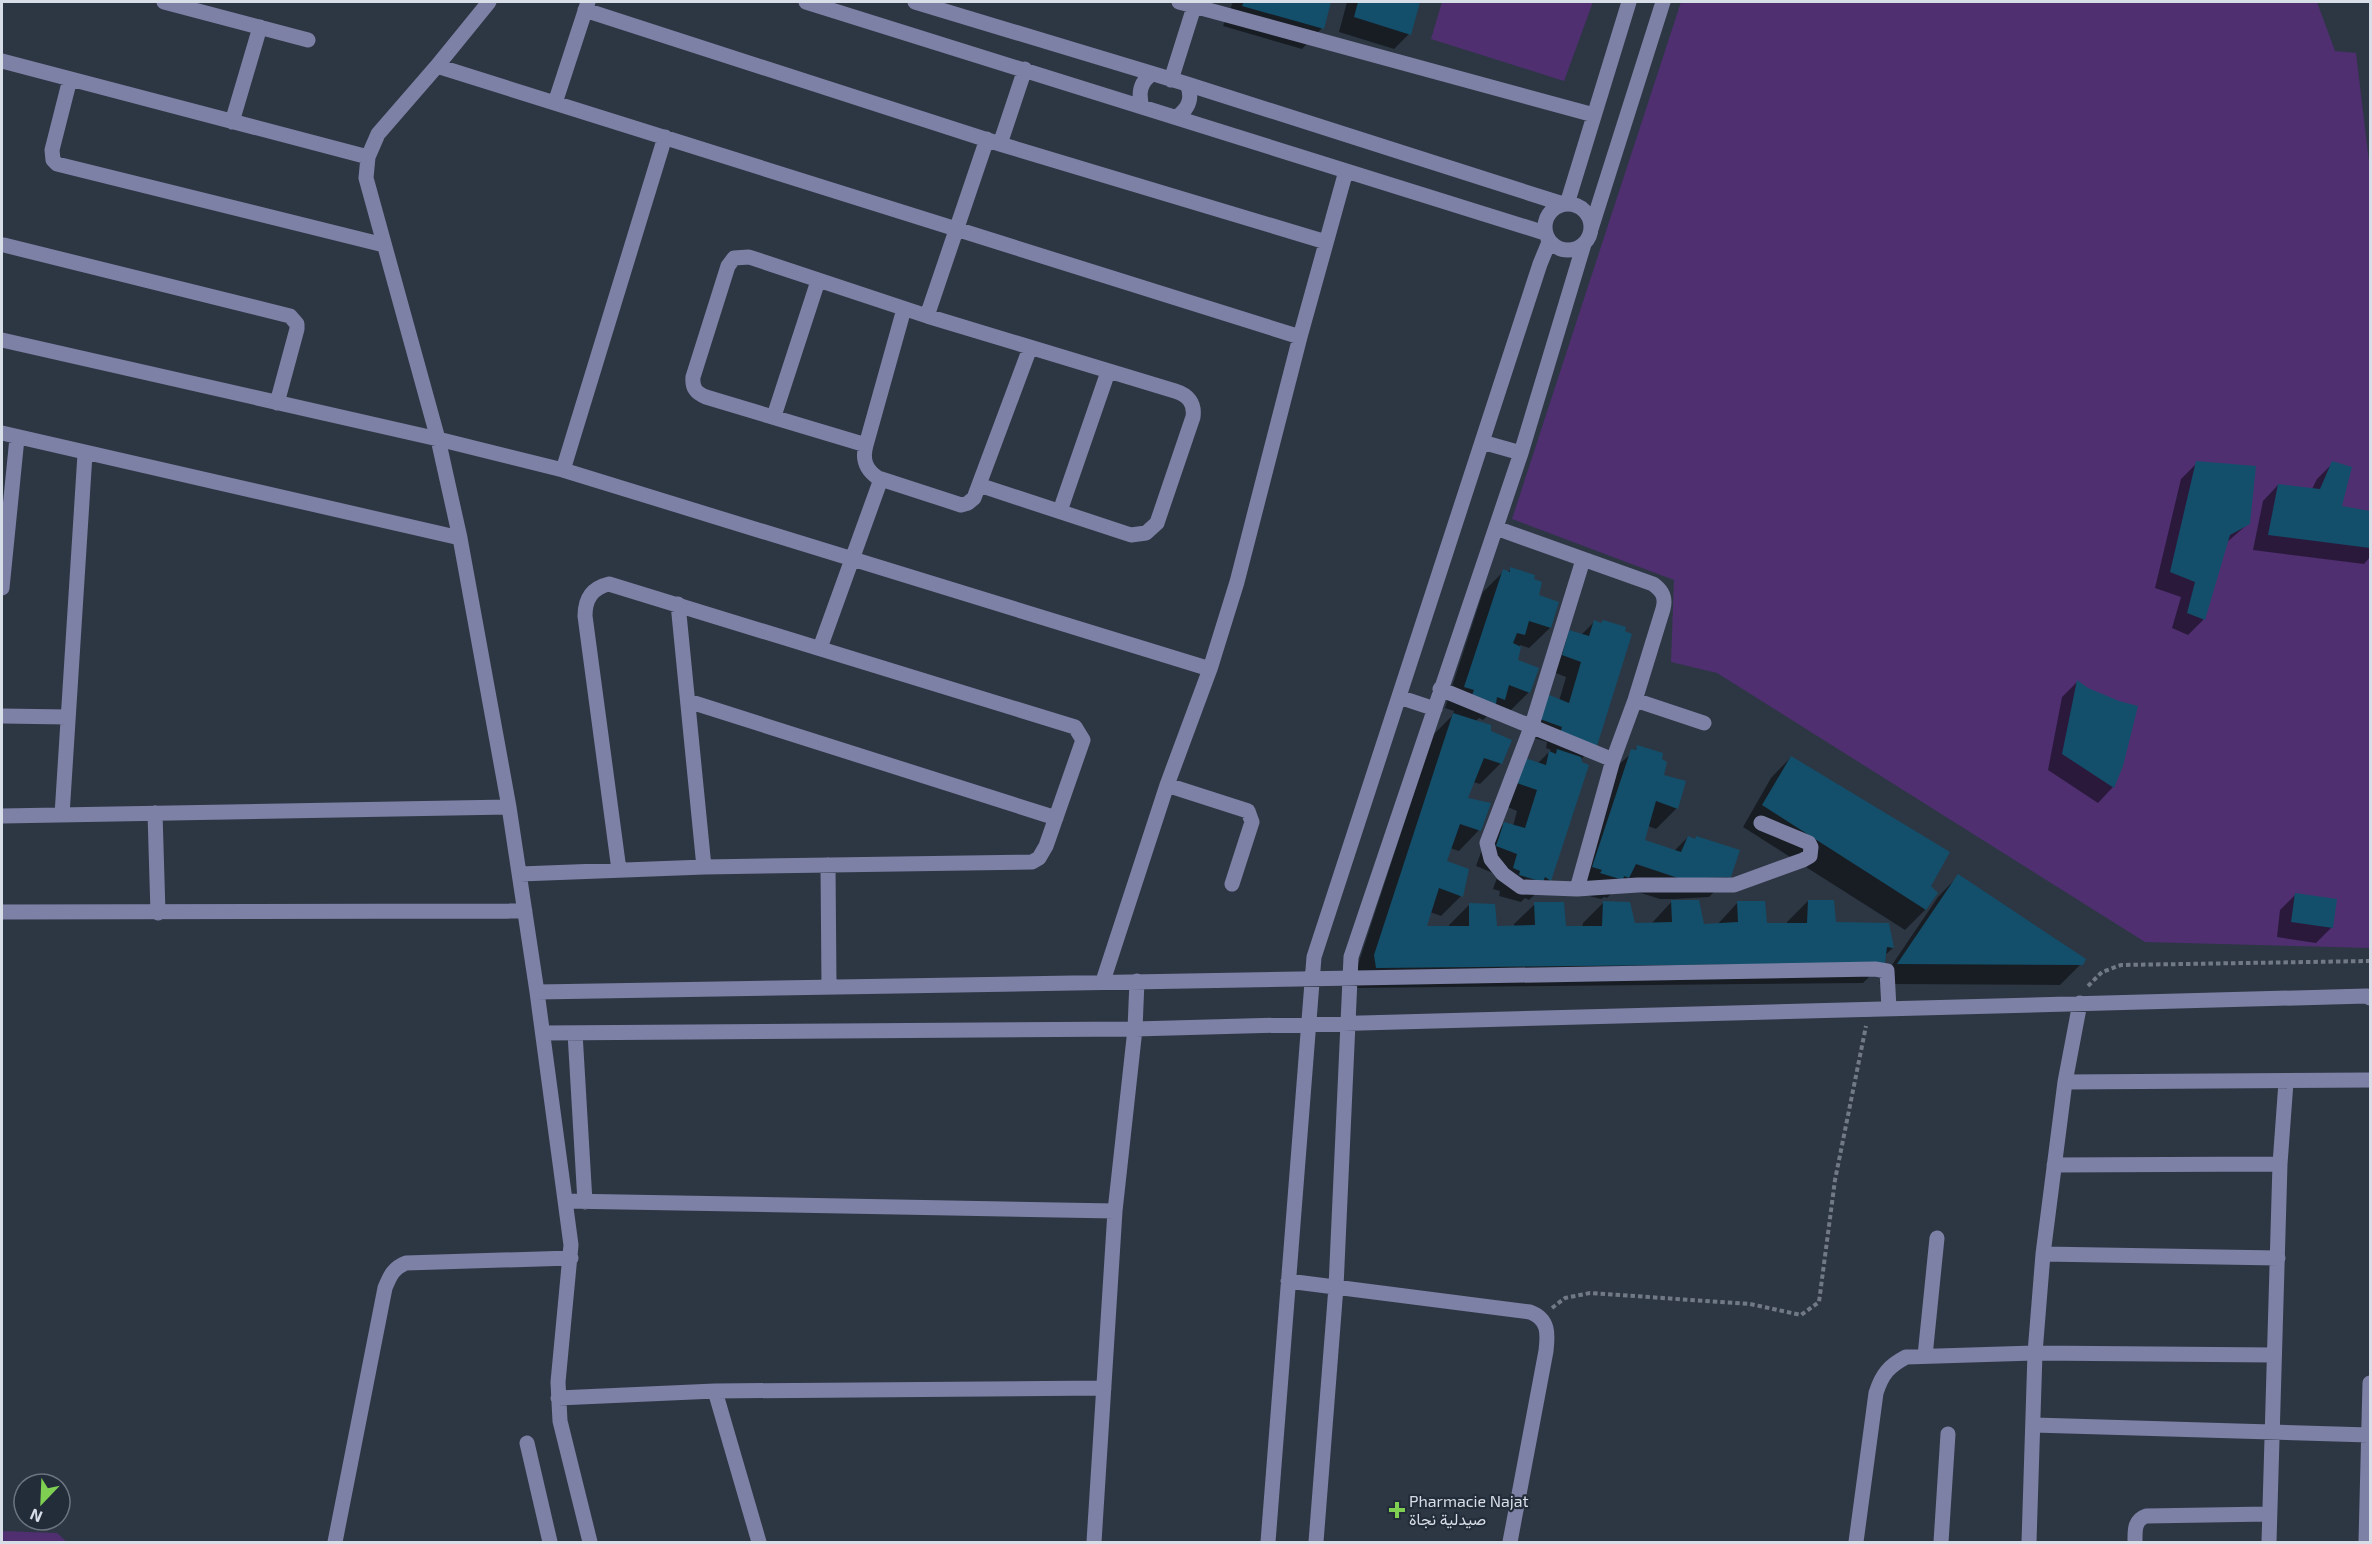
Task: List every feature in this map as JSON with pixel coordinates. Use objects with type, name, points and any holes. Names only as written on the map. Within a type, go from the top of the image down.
[{"type":"street","points":[[165,2],[308,40]]},
{"type":"street","points":[[489,2],[378,134],[368,157],[366,178],[438,439],[460,538],[509,807],[543,1033],[572,1258],[559,1365],[558,1398],[565,1443],[590,1542]]},
{"type":"street","points":[[806,2],[1346,171],[1547,237],[1555,247],[1570,250],[1584,244]]},
{"type":"street","points":[[915,2],[1187,84],[1581,209],[1590,221],[1591,229]]},
{"type":"street","points":[[1179,2],[1594,115]]},
{"type":"street","points":[[1268,1542],[1311,980],[1318,944],[1547,237],[1546,219],[1550,212],[1565,204],[1629,2]]},
{"type":"street","points":[[1316,1542],[1336,1287],[1350,980],[1354,947],[1521,453],[1584,244],[1591,229],[1663,2]]},
{"type":"street","points":[[555,103],[586,6],[994,142],[1326,242]]},
{"type":"street","points":[[1171,80],[1194,7]]},
{"type":"street","points":[[232,122],[260,27]]},
{"type":"street","points":[[2,61],[368,157]]},
{"type":"street","points":[[437,66],[1300,337]]},
{"type":"street","points":[[927,316],[957,229],[1025,69]]},
{"type":"street","points":[[1142,107],[1139,94],[1141,87],[1152,74]]},
{"type":"street","points":[[70,79],[52,150],[53,160],[57,164],[384,245]]},
{"type":"street","points":[[1177,117],[1187,109],[1190,103],[1187,84]]},
{"type":"street","points":[[563,470],[665,137]]},
{"type":"street","points":[[1102,981],[1167,785],[1210,669],[1237,582],[1300,337],[1346,171]]},
{"type":"street","points":[[4,245],[290,315],[297,324],[297,329],[277,403]]},
{"type":"street","points":[[866,445],[701,395],[694,388],[693,377],[728,266],[734,258],[744,256],[904,309],[1182,393],[1192,403],[1193,417],[1164,504],[1153,529],[1138,535],[1131,535],[979,485]]},
{"type":"street","points":[[774,416],[818,281]]},
{"type":"street","points":[[904,309],[866,445],[864,460],[871,474],[881,479],[961,505],[974,498],[1030,348]]},
{"type":"street","points":[[2,340],[438,439],[563,470],[1210,669]]},
{"type":"street","points":[[1060,512],[1108,372]]},
{"type":"street","points":[[2,433],[85,454],[460,538]]},
{"type":"street","points":[[2,588],[17,438]]},
{"type":"street","points":[[1482,442],[1521,453]]},
{"type":"street","points":[[62,814],[85,454]]},
{"type":"street","points":[[820,648],[854,560],[881,479]]},
{"type":"street","points":[[1496,528],[1653,585],[1658,588],[1664,598],[1663,609],[1635,700],[1613,760],[1576,889]]},
{"type":"street","points":[[1583,560],[1532,725],[1487,843],[1491,859],[1503,874],[1521,886],[1576,889],[1638,885],[1734,885],[1810,856],[1809,843],[1761,823]]},
{"type":"street","points":[[520,874],[704,867],[1032,862],[1043,852],[1083,745],[1081,735],[1075,727],[609,584],[593,591],[585,607],[619,870]]},
{"type":"street","points":[[678,604],[704,867]]},
{"type":"street","points":[[1440,689],[1613,760]]},
{"type":"street","points":[[1399,696],[1435,709]]},
{"type":"street","points":[[1635,700],[1704,723]]},
{"type":"street","points":[[688,701],[1056,818]]},
{"type":"street","points":[[2,716],[67,717]]},
{"type":"street","points":[[1167,785],[1248,812],[1251,822],[1232,884]]},
{"type":"street","points":[[2,816],[509,807]]},
{"type":"street","points":[[155,813],[158,913]]},
{"type":"street","points":[[828,865],[829,986]]},
{"type":"street","points":[[2,912],[525,911]]},
{"type":"street","points":[[537,992],[1102,981],[1350,980],[1875,969],[1887,971],[1889,1009]]},
{"type":"street","points":[[1094,1542],[1115,1210],[1135,1029],[1137,981]]},
{"type":"street","points":[[543,1033],[1135,1029],[2080,1003],[2367,996],[2370,998]]},
{"type":"street","points":[[2029,1542],[2036,1353],[2043,1254],[2065,1082],[2080,1003]]},
{"type":"street","points":[[575,1033],[585,1202]]},
{"type":"street","points":[[2065,1082],[2370,1080]]},
{"type":"street","points":[[2269,1542],[2280,1164],[2286,1082]]},
{"type":"street","points":[[2054,1165],[2280,1164]]},
{"type":"street","points":[[565,1201],[1115,1210]]},
{"type":"street","points":[[1925,1356],[1938,1238]]},
{"type":"street","points":[[2043,1254],[2278,1258]]},
{"type":"street","points":[[335,1542],[385,1288],[391,1274],[398,1266],[406,1263],[572,1258]]},
{"type":"street","points":[[1288,1281],[1530,1312],[1540,1318],[1547,1329],[1546,1351],[1510,1542]]},
{"type":"street","points":[[1856,1542],[1874,1401],[1881,1377],[1892,1365],[1906,1357],[2036,1353],[2274,1354]]},
{"type":"street","points":[[2366,1542],[2370,1383]]},
{"type":"street","points":[[558,1398],[715,1392],[1104,1388]]},
{"type":"street","points":[[715,1392],[759,1542]]},
{"type":"street","points":[[2034,1425],[2369,1435]]},
{"type":"street","points":[[1941,1542],[1948,1434]]},
{"type":"street","points":[[526,1443],[550,1542]]},
{"type":"street","points":[[2135,1542],[2136,1526],[2141,1517],[2146,1515],[2270,1514]]},
{"type":"path","points":[[2080,1003],[2083,993],[2094,978],[2121,965],[2370,962]]},
{"type":"path","points":[[1540,1318],[1565,1298],[1590,1293],[1750,1304],[1801,1315],[1818,1302],[1835,1180],[1870,1009]]},
{"type":"shaded area","points":[[1442,2],[1593,2],[1564,81],[1431,39]]},
{"type":"shaded area","points":[[1681,2],[2317,2],[2335,51],[2356,53],[2370,170],[2370,948],[2145,942],[1717,673],[1671,662],[1674,580],[1512,519]]},
{"type":"shaded area","points":[[2,1531],[57,1533],[67,1542],[2,1542]]},
{"type":"building","points":[[1244,2],[1331,2],[1324,29],[1242,6]]},
{"type":"building","points":[[1358,2],[1420,2],[1411,35],[1354,17]]},
{"type":"building","points":[[2196,461],[2256,466],[2250,524],[2230,535],[2205,620],[2187,613],[2195,582],[2170,572]]},
{"type":"building","points":[[2332,461],[2352,467],[2342,506],[2370,511],[2370,548],[2268,535],[2278,484],[2320,489]]},
{"type":"building","points":[[1510,567],[1535,575],[1534,579],[1542,582],[1539,595],[1559,602],[1551,628],[1529,621],[1525,635],[1517,633],[1513,643],[1521,647],[1518,660],[1539,668],[1530,693],[1509,685],[1505,700],[1497,697],[1496,704],[1472,695],[1474,690],[1464,687],[1503,569],[1510,572]]},
{"type":"building","points":[[1594,620],[1601,623],[1603,620],[1626,627],[1625,631],[1632,634],[1597,746],[1560,733],[1562,727],[1540,719],[1547,694],[1569,703],[1581,662],[1562,655],[1569,630],[1589,636]]},
{"type":"building","points":[[2077,680],[2088,688],[2138,706],[2123,766],[2114,788],[2062,754]]},
{"type":"building","points":[[1453,713],[1491,725],[1491,731],[1512,740],[1502,764],[1484,758],[1468,798],[1491,803],[1481,831],[1460,824],[1447,861],[1469,869],[1463,897],[1439,888],[1427,926],[1469,926],[1469,903],[1495,904],[1497,926],[1535,925],[1534,902],[1564,902],[1566,926],[1602,926],[1603,901],[1630,902],[1635,923],[1672,922],[1671,900],[1699,900],[1704,924],[1738,922],[1737,901],[1765,901],[1767,923],[1807,923],[1808,900],[1834,900],[1836,922],[1889,923],[1894,948],[1887,947],[1885,963],[1376,968],[1374,955]]},
{"type":"building","points":[[1637,745],[1663,753],[1662,759],[1667,762],[1664,775],[1686,781],[1678,809],[1656,801],[1645,840],[1681,852],[1688,836],[1695,839],[1696,836],[1740,850],[1731,877],[1681,879],[1636,864],[1629,878],[1624,876],[1623,880],[1600,873],[1602,870],[1592,867],[1631,749],[1636,750]]},
{"type":"building","points":[[1557,749],[1581,757],[1582,762],[1589,765],[1551,881],[1545,877],[1543,882],[1519,875],[1520,871],[1513,868],[1517,854],[1496,846],[1504,822],[1525,828],[1537,790],[1517,783],[1525,758],[1546,765],[1549,751],[1556,754]]},
{"type":"building","points":[[1791,756],[1950,852],[1931,886],[1938,893],[1926,910],[1762,805]]},
{"type":"building","points":[[1958,874],[2086,959],[2083,965],[1897,964]]},
{"type":"building","points":[[2295,893],[2337,899],[2333,928],[2291,922]]},
{"type":"place","name":"Pharmacie Najat صيدلية نجاة","points":[[1397,1510]]}]
